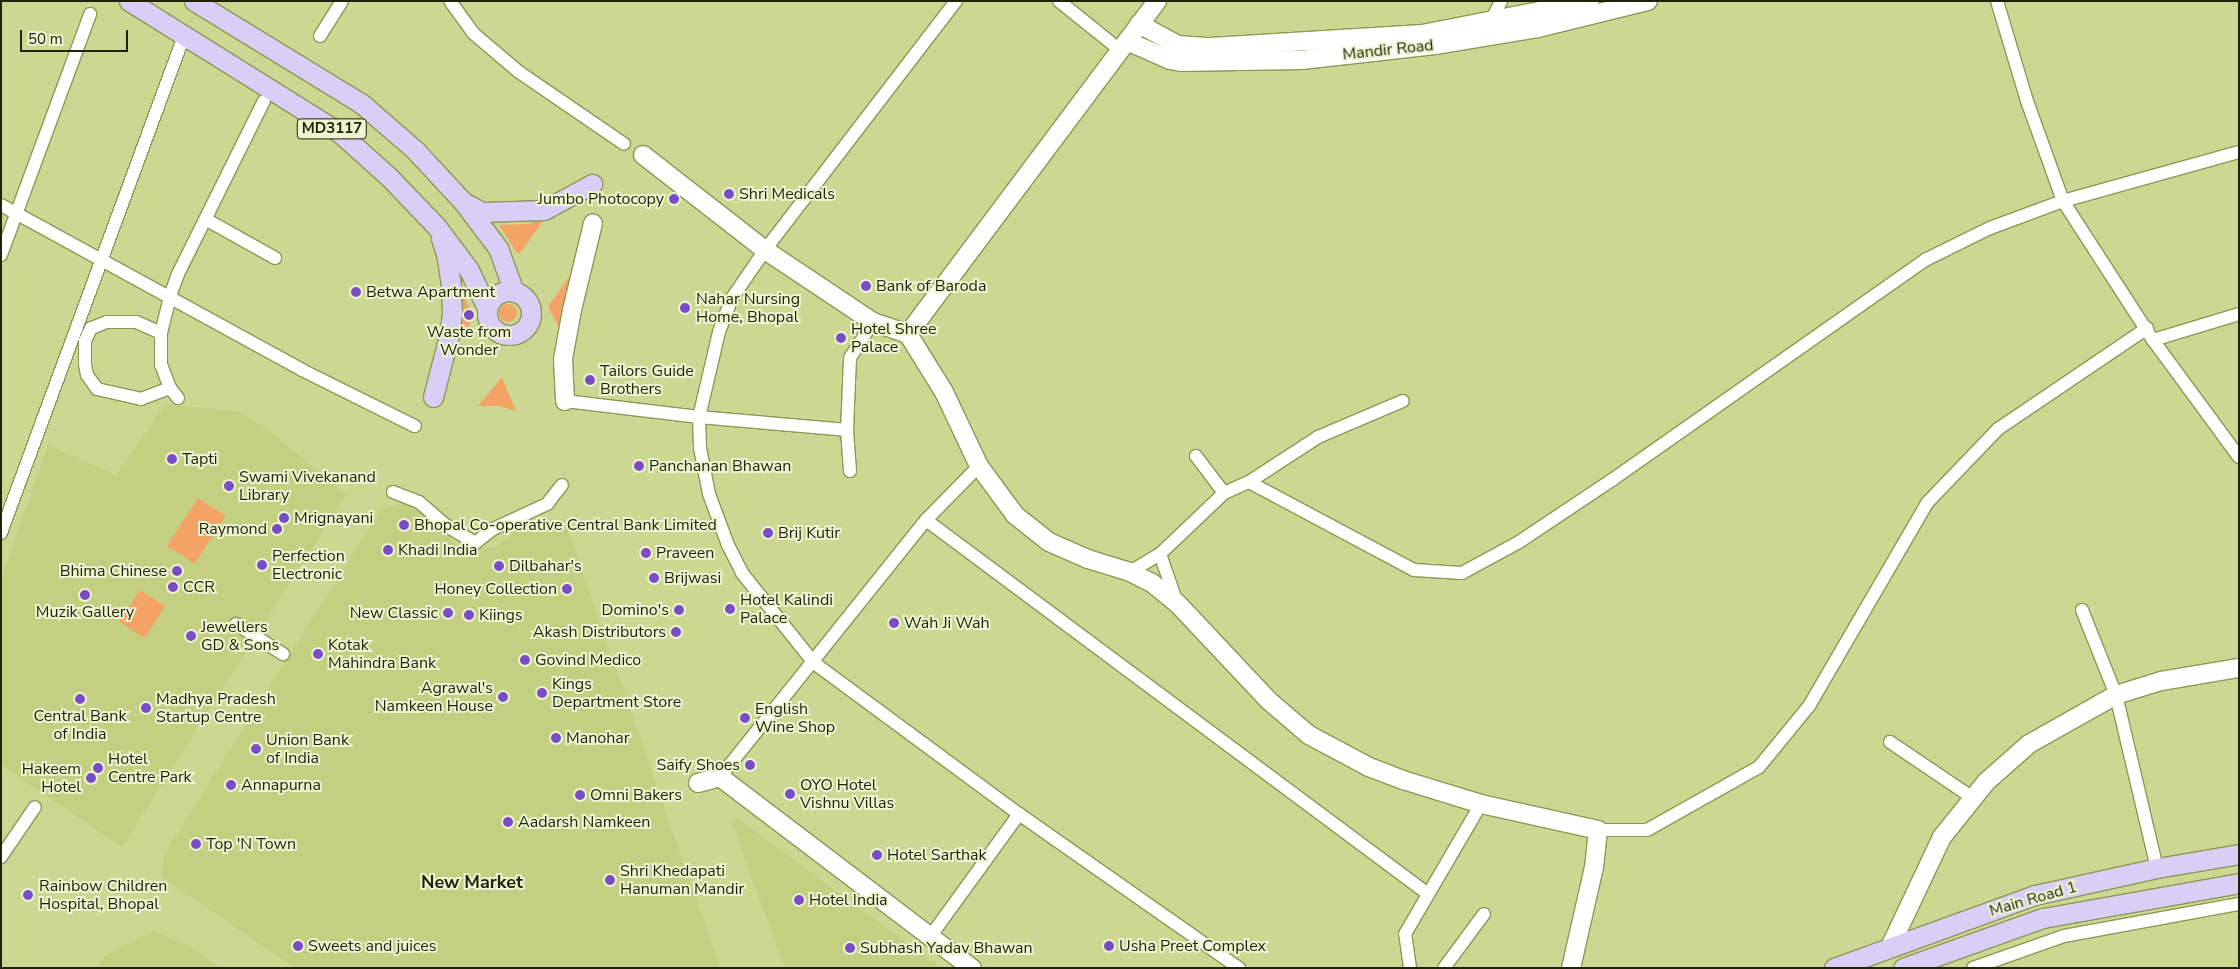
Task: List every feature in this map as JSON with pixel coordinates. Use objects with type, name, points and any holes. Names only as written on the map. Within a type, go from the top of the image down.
[{"type":"main road","name":"MD3117","points":[[129,1],[340,133],[389,176],[436,226],[469,270],[487,308],[487,317],[495,332],[511,336],[520,332],[530,319],[531,310],[528,302],[514,292],[498,248],[464,202],[415,150],[362,104],[194,1]]},
{"type":"main road","points":[[464,202],[482,212],[544,210],[592,184]]},
{"type":"main road","points":[[433,397],[448,344],[452,314],[451,285],[446,254],[436,226]]},
{"type":"main road","points":[[487,308],[497,294],[514,292]]},
{"type":"main road","name":"Main Road 1","points":[[1834,968],[2035,895],[2157,868],[2239,854]]},
{"type":"main road","name":"Main Road 1","points":[[1903,968],[2043,918],[2239,882]]},
{"type":"street","points":[[320,36],[342,1]]},
{"type":"street","points":[[450,1],[473,33],[518,72],[624,144]]},
{"type":"street","points":[[956,1],[765,250],[732,298],[724,315],[699,417],[703,470],[709,494],[728,545],[749,584],[814,663],[1019,814],[1238,968]]},
{"type":"street","points":[[1059,1],[1123,46]]},
{"type":"street","points":[[908,334],[1158,1]]},
{"type":"street","points":[[1491,21],[1501,1]]},
{"type":"street","name":"Mandir Road","points":[[1139,24],[1178,44],[1210,47],[1422,34],[1590,1]]},
{"type":"street","name":"Mandir Road","points":[[1123,46],[1181,62],[1302,60],[1444,44],[1538,28],[1648,1]]},
{"type":"street","points":[[1997,1],[2027,101],[2063,200],[2153,340],[2239,457]]},
{"type":"street","points":[[1,255],[90,14]]},
{"type":"street","points":[[1,533],[184,36]]},
{"type":"street","points":[[161,333],[136,322],[107,322],[91,328],[85,341],[87,375],[97,389],[141,398],[174,393],[161,365],[161,333],[170,296],[178,274],[207,220],[264,101]]},
{"type":"street","points":[[1249,482],[1414,570],[1462,573],[1520,542],[1605,485],[1925,260],[1990,228],[2063,200],[2239,152]]},
{"type":"street","points":[[643,155],[765,250],[872,322],[908,334],[944,392],[979,466],[1015,514],[1050,542],[1088,559],[1130,572],[1152,583],[1177,604],[1268,700],[1309,735],[1369,767],[1404,780],[1481,804],[1598,830],[1648,830],[1759,767],[1808,706],[1927,503],[1998,429],[2147,328]]},
{"type":"street","points":[[1,205],[302,370],[415,426]]},
{"type":"street","points":[[207,220],[275,258]]},
{"type":"street","points":[[593,223],[572,310],[564,359],[565,401],[699,417],[847,430]]},
{"type":"street","points":[[2153,340],[2239,314]]},
{"type":"street","points":[[850,472],[847,430],[850,358],[872,322]]},
{"type":"street","points":[[1130,572],[1160,554],[1224,493],[1249,482],[1318,437],[1403,401]]},
{"type":"street","points":[[1196,456],[1224,493]]},
{"type":"street","points":[[698,783],[720,777],[814,663],[926,520],[979,466]]},
{"type":"street","points":[[393,492],[419,502],[447,526],[475,543],[493,528],[547,504],[562,485]]},
{"type":"street","points":[[926,520],[1428,894]]},
{"type":"street","points":[[1160,554],[1177,604]]},
{"type":"street","points":[[2082,610],[2116,695],[2157,868]]},
{"type":"street","points":[[236,624],[282,654]]},
{"type":"street","points":[[1890,947],[1942,837],[1986,782],[2029,744],[2116,695],[2161,681],[2239,668]]},
{"type":"street","points":[[1890,742],[1974,798]]},
{"type":"street","points":[[720,777],[972,968]]},
{"type":"street","points":[[1410,968],[1405,934],[1481,804]]},
{"type":"street","points":[[1,857],[35,807]]},
{"type":"street","points":[[930,937],[1019,814]]},
{"type":"street","points":[[1571,968],[1594,867],[1598,830]]},
{"type":"street","points":[[1973,968],[2064,936],[2239,904]]},
{"type":"street","points":[[1444,968],[1484,914]]},
{"type":"shaded area","points":[[543,221],[520,253],[517,253],[499,225],[528,224]]},
{"type":"shaded area","points":[[575,273],[561,331],[548,307],[571,274]]},
{"type":"shaded area","points":[[461,289],[473,316],[470,324],[454,343],[458,290]]},
{"type":"shaded area","points":[[508,304],[514,307],[517,313],[514,319],[508,322],[502,319],[499,313],[502,307]]},
{"type":"shaded area","points":[[502,377],[516,411],[499,406],[478,406]]},
{"type":"shaded area","points":[[166,404],[241,412],[276,436],[346,495],[122,847],[1,765],[1,581],[48,445],[116,475]]},
{"type":"shaded area","points":[[198,498],[226,516],[195,564],[167,546]]},
{"type":"shaded area","points":[[406,502],[440,525],[460,550],[497,547],[525,523],[564,519],[720,968],[295,968],[162,877],[164,855],[381,509]]},
{"type":"shaded area","points":[[140,590],[165,606],[144,638],[119,622]]},
{"type":"shaded area","points":[[738,819],[941,968],[785,968],[731,821]]},
{"type":"shaded area","points":[[154,931],[197,950],[220,968],[96,968],[105,956]]},
{"type":"place","name":"Shri Medicals","points":[[729,194]]},
{"type":"place","name":"Jumbo Photocopy","points":[[674,199]]},
{"type":"place","name":"Bank of Baroda","points":[[866,286]]},
{"type":"place","name":"Betwa Apartment","points":[[356,292]]},
{"type":"place","name":"Nahar Nursing Home, Bhopal","points":[[685,308]]},
{"type":"place","name":"Waste from Wonder","points":[[469,315]]},
{"type":"place","name":"Hotel Shree Palace","points":[[841,338]]},
{"type":"place","name":"Tailors Guide Brothers","points":[[590,380]]},
{"type":"place","name":"Tapti","points":[[172,459]]},
{"type":"place","name":"Panchanan Bhawan","points":[[639,466]]},
{"type":"place","name":"Swami Vivekanand Library","points":[[229,486]]},
{"type":"place","name":"Mrignayani","points":[[284,518]]},
{"type":"place","name":"Bhopal Co-operative Central Bank Limited","points":[[404,525]]},
{"type":"place","name":"Raymond","points":[[277,529]]},
{"type":"place","name":"Brij Kutir","points":[[768,533]]},
{"type":"place","name":"Khadi India","points":[[388,550]]},
{"type":"place","name":"Praveen","points":[[646,553]]},
{"type":"place","name":"Perfection Electronic","points":[[262,565]]},
{"type":"place","name":"Dilbahar's","points":[[499,566]]},
{"type":"place","name":"Bhima Chinese","points":[[177,571]]},
{"type":"place","name":"Brijwasi","points":[[654,578]]},
{"type":"place","name":"CCR","points":[[173,587]]},
{"type":"place","name":"Honey Collection","points":[[567,589]]},
{"type":"place","name":"Muzik Gallery","points":[[85,595]]},
{"type":"place","name":"Hotel Kalindi Palace","points":[[730,609]]},
{"type":"place","name":"Domino's","points":[[679,610]]},
{"type":"place","name":"New Classic","points":[[448,613]]},
{"type":"place","name":"Kiings","points":[[469,615]]},
{"type":"place","name":"Wah Ji Wah","points":[[894,623]]},
{"type":"place","name":"Akash Distributors","points":[[676,632]]},
{"type":"place","name":"Jewellers GD & Sons","points":[[191,636]]},
{"type":"place","name":"Kotak Mahindra Bank","points":[[318,654]]},
{"type":"place","name":"Govind Medico","points":[[525,660]]},
{"type":"place","name":"Kings Department Store","points":[[542,693]]},
{"type":"place","name":"Agrawal's Namkeen House","points":[[503,697]]},
{"type":"place","name":"Central Bank of India","points":[[80,699]]},
{"type":"place","name":"Madhya Pradesh Startup Centre","points":[[146,708]]},
{"type":"place","name":"English Wine Shop","points":[[745,718]]},
{"type":"place","name":"Manohar","points":[[556,738]]},
{"type":"place","name":"Union Bank of India","points":[[256,749]]},
{"type":"place","name":"Saify Shoes","points":[[750,765]]},
{"type":"place","name":"Hotel Centre Park","points":[[98,768]]},
{"type":"place","name":"Hakeem Hotel","points":[[91,778]]},
{"type":"place","name":"Annapurna","points":[[231,785]]},
{"type":"place","name":"OYO Hotel Vishnu Villas","points":[[790,794]]},
{"type":"place","name":"Omni Bakers","points":[[580,795]]},
{"type":"place","name":"Aadarsh Namkeen","points":[[508,822]]},
{"type":"place","name":"Top 'N Town","points":[[196,844]]},
{"type":"place","name":"Hotel Sarthak","points":[[877,855]]},
{"type":"place","name":"Shri Khedapati Hanuman Mandir","points":[[610,880]]},
{"type":"place","name":"Rainbow Children Hospital, Bhopal","points":[[28,895]]},
{"type":"place","name":"Hotel India","points":[[799,900]]},
{"type":"place","name":"Sweets and juices","points":[[298,946]]},
{"type":"place","name":"Usha Preet Complex","points":[[1109,946]]},
{"type":"place","name":"Subhash Yadav Bhawan","points":[[850,948]]},
{"type":"district","name":"New Market","points":[[472,882]]}]
